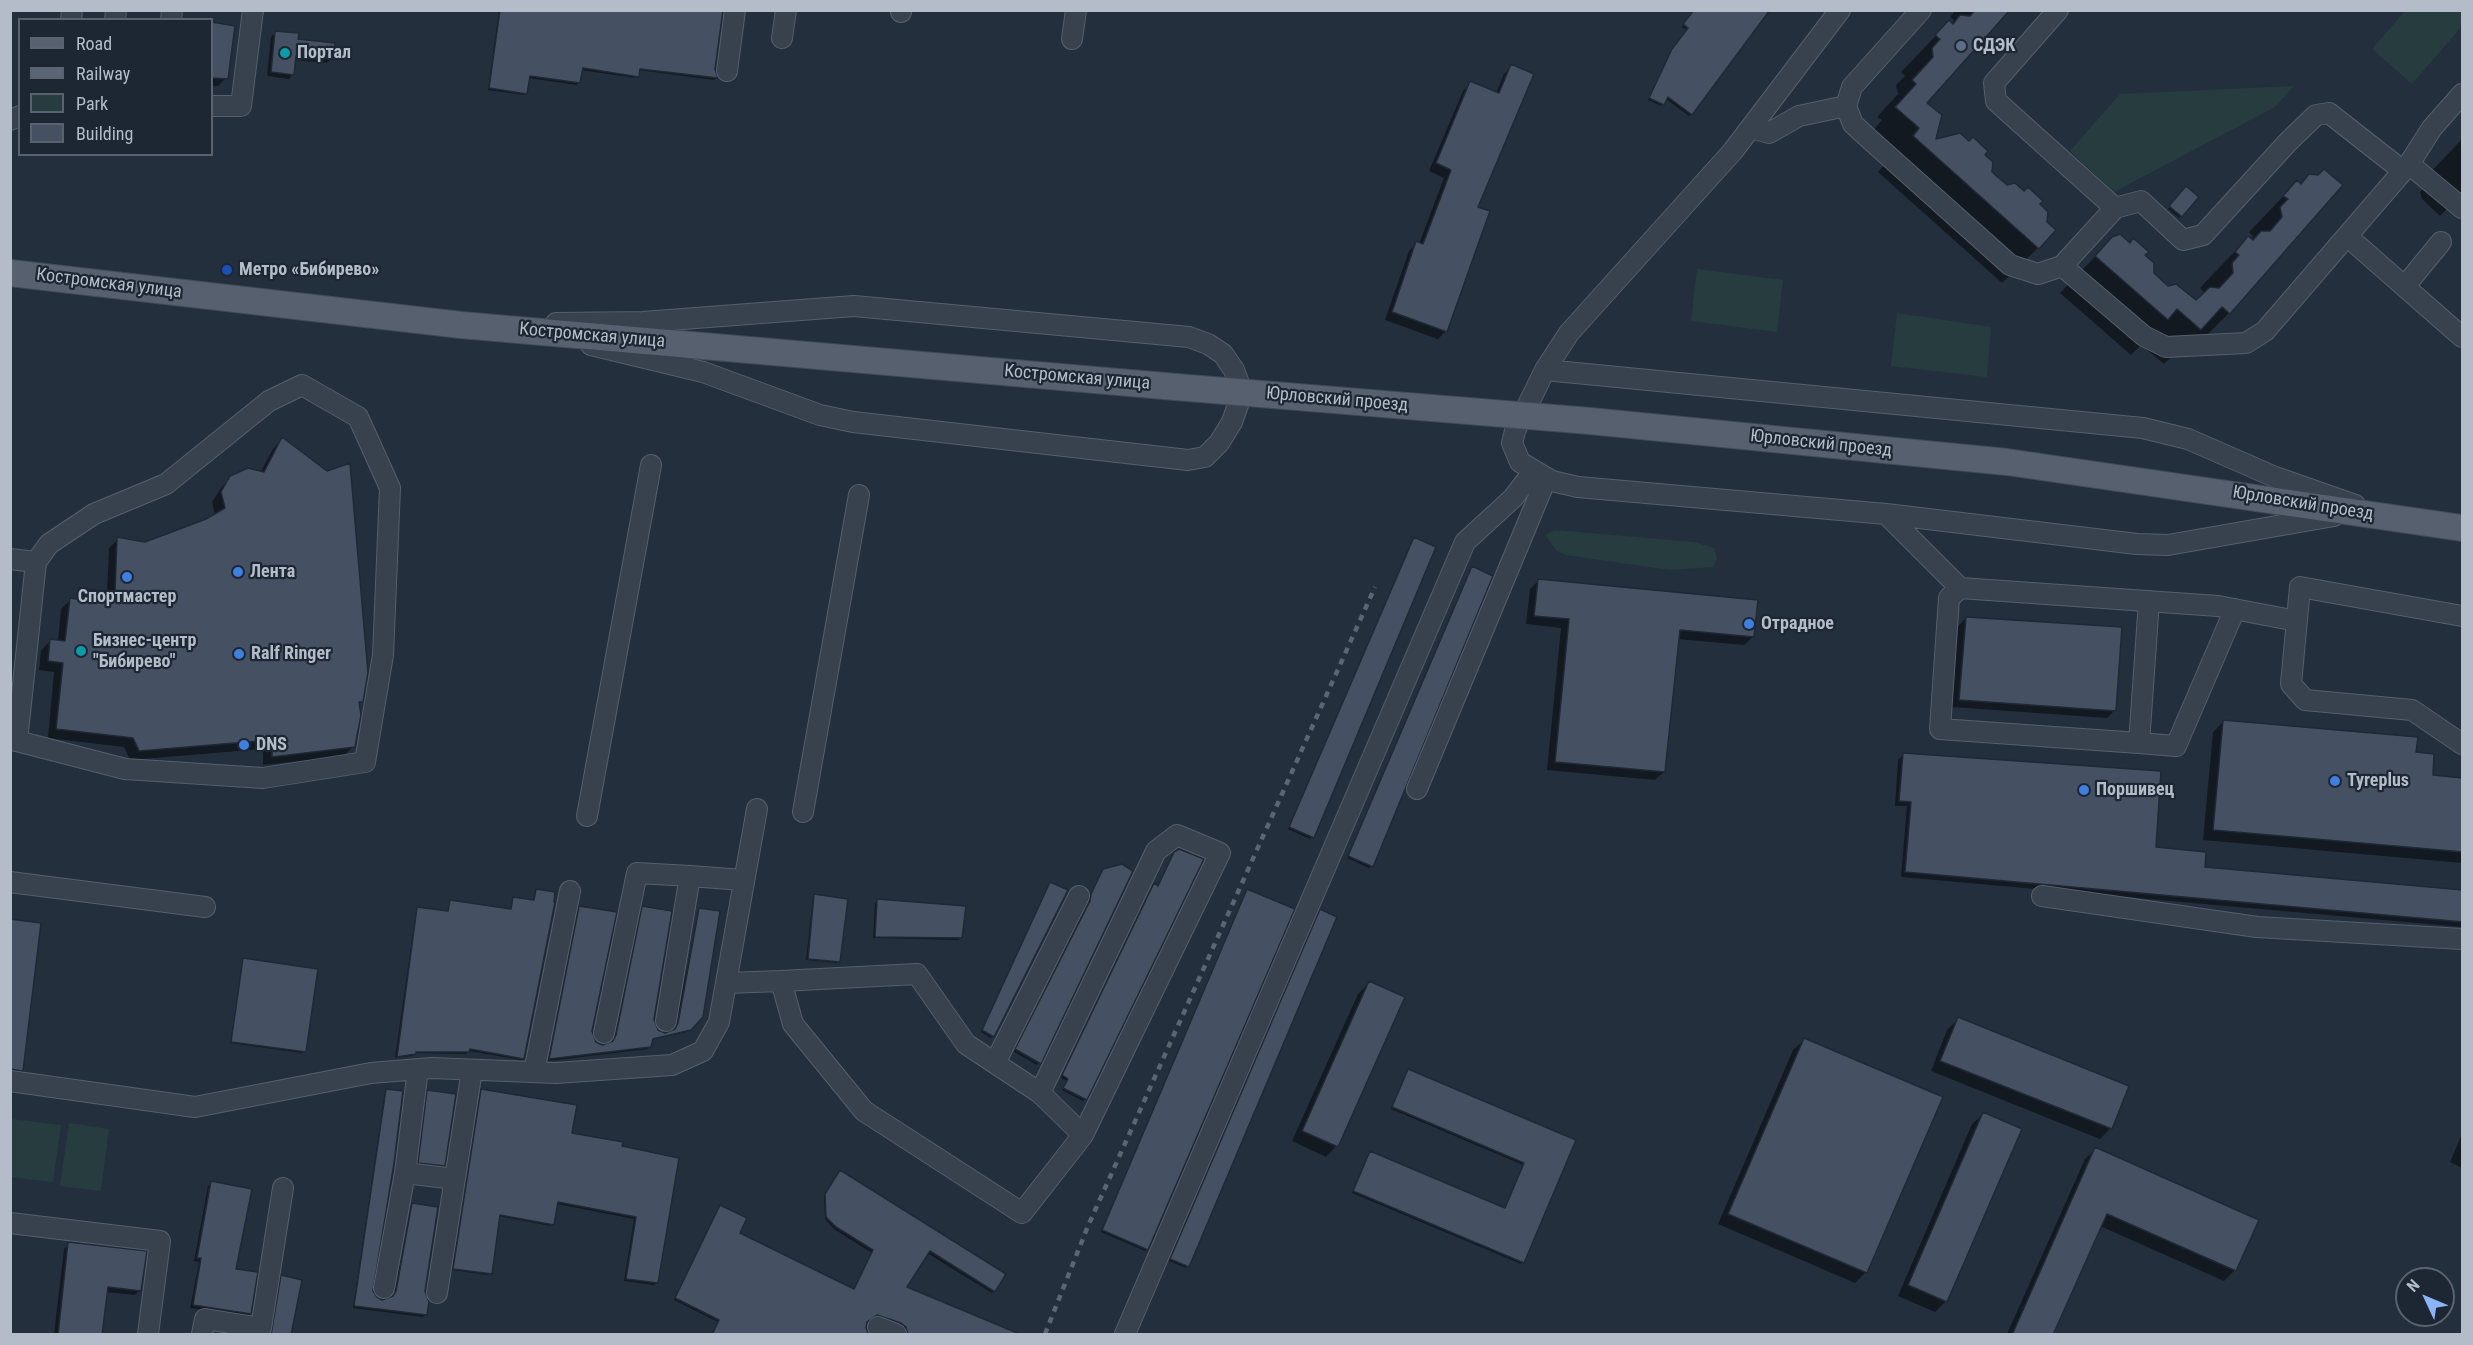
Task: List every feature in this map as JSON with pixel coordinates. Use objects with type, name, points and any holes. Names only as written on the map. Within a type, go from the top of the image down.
[{"type":"main road","name":"Костромская улица","points":[[10,273],[461,325],[1176,387]]},
{"type":"main road","name":"Юрловский проезд","points":[[1176,387],[1590,421],[2007,462],[2463,528]]},
{"type":"street","points":[[213,106],[241,106],[253,10]]},
{"type":"street","points":[[728,71],[735,10]]},
{"type":"street","points":[[782,38],[786,10]]},
{"type":"street","points":[[1072,39],[1077,10]]},
{"type":"street","points":[[1840,10],[1733,151],[1569,333],[1545,370],[1515,431],[1512,443],[1520,462],[1540,475],[1578,487],[1886,514],[2137,544],[2168,545],[2309,519],[2360,513]]},
{"type":"street","points":[[1921,10],[1852,87],[1846,106],[1853,124],[2010,265],[2038,274],[2062,266],[2115,208],[2141,201],[2183,240],[2203,235],[2288,142],[2316,115],[2329,113],[2463,208]]},
{"type":"street","points":[[2058,10],[1994,83],[1996,101],[2115,208]]},
{"type":"street","points":[[2062,266],[2144,336],[2166,347],[2246,344],[2265,331],[2348,237],[2406,167],[2432,128],[2463,94]]},
{"type":"street","points":[[1751,128],[1769,133],[1798,116],[1846,106]]},
{"type":"street","points":[[2348,237],[2463,337]]},
{"type":"street","points":[[2404,286],[2441,242]]},
{"type":"street","points":[[461,325],[643,321],[854,306],[1150,333],[1189,337],[1208,344],[1223,354],[1234,370],[1240,386],[1239,402],[1232,422],[1219,443],[1205,457],[1188,460],[854,422],[820,415],[703,372],[533,331]]},
{"type":"street","points":[[1545,370],[2143,428],[2188,439],[2275,477],[2389,517]]},
{"type":"street","points":[[302,385],[358,417],[390,488],[383,655],[364,762],[263,778],[125,769],[14,741],[36,562],[49,544],[94,514],[166,484],[269,401],[302,385]]},
{"type":"street","points":[[587,816],[651,465]]},
{"type":"street","points":[[1417,789],[1540,475]]},
{"type":"street","points":[[1125,1335],[1465,542],[1540,475]]},
{"type":"street","points":[[802,812],[859,495]]},
{"type":"street","points":[[1886,514],[1960,588],[2218,606],[2298,621]]},
{"type":"street","points":[[10,559],[36,562]]},
{"type":"street","points":[[2463,616],[2301,587],[2291,684],[2305,700],[2412,710],[2463,744]]},
{"type":"street","points":[[1960,588],[1949,598],[1940,729],[2176,746],[2235,609]]},
{"type":"street","points":[[2139,743],[2149,601]]},
{"type":"street","points":[[10,1081],[195,1107],[371,1073],[418,1069],[556,1073],[672,1065],[703,1051],[719,1022],[757,809]]},
{"type":"street","points":[[782,981],[793,1024],[864,1111],[1022,1213],[1083,1135],[1220,853],[1178,835],[1156,851],[1040,1092]]},
{"type":"street","points":[[604,1033],[637,873],[743,880]]},
{"type":"street","points":[[666,1021],[690,876]]},
{"type":"street","points":[[10,882],[205,907]]},
{"type":"street","points":[[534,1072],[570,891]]},
{"type":"street","points":[[995,1063],[1079,896]]},
{"type":"street","points":[[2042,896],[2257,927],[2463,939]]},
{"type":"street","points":[[726,982],[916,974],[966,1044],[1040,1092],[1083,1135]]},
{"type":"street","points":[[384,1288],[405,1173],[418,1069]]},
{"type":"street","points":[[437,1293],[472,1070]]},
{"type":"street","points":[[405,1173],[455,1179]]},
{"type":"street","points":[[202,1335],[205,1319],[261,1328],[283,1188]]},
{"type":"street","points":[[10,1223],[160,1241],[148,1335]]},
{"type":"street","points":[[878,1327],[896,1335]]},
{"type":"green space","points":[[2406,10],[2462,11],[2462,26],[2412,84],[2372,49]]},
{"type":"green space","points":[[2294,86],[2275,107],[2114,192],[2070,151],[2120,94]]},
{"type":"green space","points":[[1697,269],[1783,280],[1777,332],[1691,321]]},
{"type":"green space","points":[[1897,313],[1991,327],[1987,377],[1891,366]]},
{"type":"green space","points":[[1555,530],[1694,542],[1714,548],[1717,558],[1713,567],[1670,570],[1566,555],[1557,551],[1545,535]]},
{"type":"green space","points":[[11,1119],[61,1125],[53,1182],[11,1177]]},
{"type":"green space","points":[[69,1123],[109,1129],[101,1191],[60,1186]]},
{"type":"building","points":[[500,10],[723,10],[715,69],[718,78],[640,69],[639,77],[583,68],[580,83],[530,76],[527,94],[489,88]]},
{"type":"building","points":[[1694,10],[1770,10],[1692,115],[1668,97],[1664,105],[1649,98],[1672,49],[1688,28],[1683,24]]},
{"type":"building","points":[[1975,10],[2010,10],[1927,103],[1942,115],[1936,139],[1960,133],[1969,141],[1973,137],[1988,151],[1985,155],[1993,162],[1992,172],[2007,185],[2015,183],[2024,191],[2028,187],[2043,201],[2040,204],[2048,212],[2047,222],[2056,230],[2039,249],[1913,136],[1919,128],[1895,107],[1916,84],[1912,80],[1933,57],[1932,48],[1940,39],[1935,35],[1949,20],[1953,24],[1960,15],[1970,16]]},
{"type":"building","points":[[213,22],[235,26],[228,79],[213,78]]},
{"type":"building","name":"Портал","points":[[275,31],[299,33],[298,39],[335,43],[333,59],[296,56],[294,75],[271,72]]},
{"type":"building","points":[[1511,64],[1534,74],[1478,207],[1490,211],[1447,332],[1392,312],[1416,241],[1423,244],[1451,170],[1436,163],[1470,81],[1499,93]]},
{"type":"building","points":[[2324,169],[2343,185],[2230,314],[2222,307],[2201,330],[2177,309],[2168,320],[2095,256],[2112,237],[2120,234],[2130,243],[2133,238],[2149,252],[2145,255],[2154,263],[2154,273],[2168,286],[2176,284],[2196,300],[2210,287],[2219,288],[2233,273],[2232,263],[2239,255],[2235,252],[2248,236],[2253,240],[2261,231],[2270,231],[2282,217],[2280,207],[2288,199],[2283,196],[2297,180],[2301,184],[2309,174],[2318,175]]},
{"type":"building","points":[[2186,186],[2199,197],[2182,217],[2169,206]]},
{"type":"building","name":"Лента","points":[[282,437],[327,471],[350,463],[368,673],[363,702],[359,702],[361,715],[355,747],[272,757],[272,740],[139,751],[133,738],[56,729],[63,663],[48,661],[50,639],[65,641],[70,598],[84,600],[85,589],[115,592],[117,537],[145,542],[206,519],[225,508],[221,492],[230,476],[248,468],[264,472]]},
{"type":"building","points":[[1414,537],[1436,547],[1314,838],[1289,827]]},
{"type":"building","points":[[1472,566],[1493,576],[1373,867],[1348,856]]},
{"type":"building","points":[[1538,579],[1758,600],[1754,637],[1680,630],[1665,772],[1555,762],[1569,619],[1534,616]]},
{"type":"building","points":[[1966,617],[2122,627],[2116,711],[1959,700]]},
{"type":"building","points":[[2223,720],[2418,737],[2416,752],[2434,754],[2433,775],[2463,778],[2463,852],[2213,830]]},
{"type":"building","points":[[1903,753],[2161,771],[2156,847],[2206,852],[2205,867],[2463,890],[2463,922],[1905,872],[1911,802],[1899,801]]},
{"type":"building","points":[[1179,849],[1204,859],[1087,1100],[1063,1088],[1068,1079],[1062,1075],[1154,883],[1158,886],[1174,852]]},
{"type":"building","points":[[1122,864],[1133,871],[1041,1064],[1015,1049],[1090,901],[1103,869]]},
{"type":"building","points":[[1050,882],[1068,890],[994,1037],[982,1030]]},
{"type":"building","points":[[536,889],[555,892],[555,902],[524,1059],[470,1049],[469,1052],[416,1052],[416,1054],[397,1057],[417,907],[448,911],[450,900],[511,909],[513,897],[534,900]]},
{"type":"building","points":[[1247,889],[1295,909],[1148,1250],[1102,1230]]},
{"type":"building","points":[[814,894],[848,899],[840,962],[808,959]]},
{"type":"building","points":[[877,899],[966,906],[962,938],[875,937]]},
{"type":"building","points":[[579,906],[617,912],[592,1031],[596,1042],[602,1045],[613,1041],[616,1035],[642,906],[672,911],[654,1019],[658,1030],[665,1033],[675,1029],[678,1023],[699,908],[720,911],[703,1017],[691,1030],[653,1039],[651,1047],[549,1059]]},
{"type":"building","points":[[1320,909],[1337,917],[1189,1267],[1170,1259]]},
{"type":"building","points":[[10,919],[41,923],[23,1071],[10,1069]]},
{"type":"building","points":[[243,958],[318,969],[306,1052],[231,1042]]},
{"type":"building","points":[[1369,981],[1405,997],[1338,1147],[1302,1131]]},
{"type":"building","points":[[1958,1017],[2129,1086],[2112,1129],[1940,1061]]},
{"type":"building","points":[[1804,1038],[1943,1097],[1867,1273],[1728,1214]]},
{"type":"building","points":[[1408,1069],[1576,1140],[1524,1263],[1353,1191],[1370,1151],[1505,1208],[1524,1163],[1392,1107]]},
{"type":"building","points":[[386,1089],[403,1091],[373,1291],[382,1300],[393,1296],[396,1291],[412,1203],[438,1207],[425,1291],[429,1302],[427,1315],[354,1306]]},
{"type":"building","points":[[481,1089],[577,1105],[572,1133],[623,1142],[622,1146],[679,1158],[658,1283],[626,1279],[636,1217],[558,1202],[554,1225],[500,1215],[492,1274],[453,1269]]},
{"type":"building","points":[[427,1090],[456,1094],[445,1166],[418,1163]]},
{"type":"building","points":[[1983,1112],[2022,1129],[1947,1302],[1908,1285]]},
{"type":"building","points":[[2095,1147],[2259,1220],[2236,1271],[2107,1214],[2053,1335],[2012,1335]]},
{"type":"building","points":[[840,1170],[1006,1274],[995,1292],[930,1251],[907,1287],[1022,1335],[908,1335],[906,1327],[901,1323],[877,1315],[867,1322],[866,1328],[869,1335],[712,1335],[719,1320],[675,1298],[720,1205],[747,1218],[740,1233],[854,1289],[873,1250],[836,1227],[826,1217],[825,1194]]},
{"type":"building","points":[[211,1181],[252,1189],[236,1269],[258,1272],[251,1314],[193,1305],[201,1258],[197,1258]]},
{"type":"building","points":[[68,1242],[147,1251],[141,1291],[108,1287],[102,1335],[58,1335]]},
{"type":"building","points":[[281,1275],[302,1280],[291,1335],[271,1335]]},
{"type":"railway","points":[[1045,1334],[1088,1226],[1375,587]]},
{"type":"place","name":"СДЭК","points":[[1961,46]]},
{"type":"place","name":"Портал","points":[[285,53]]},
{"type":"place","name":"Метро «Бибирево»","points":[[227,270]]},
{"type":"place","name":"Лента","points":[[238,572]]},
{"type":"place","name":"Спортмастер","points":[[127,577]]},
{"type":"place","name":"Отрадное","points":[[1749,624]]},
{"type":"place","name":"Бизнес-центр \"Бибирево\"","points":[[81,651]]},
{"type":"place","name":"Ralf Ringer","points":[[239,654]]},
{"type":"place","name":"DNS","points":[[244,745]]},
{"type":"place","name":"Tyreplus","points":[[2335,781]]},
{"type":"place","name":"Поршивец","points":[[2084,790]]}]
